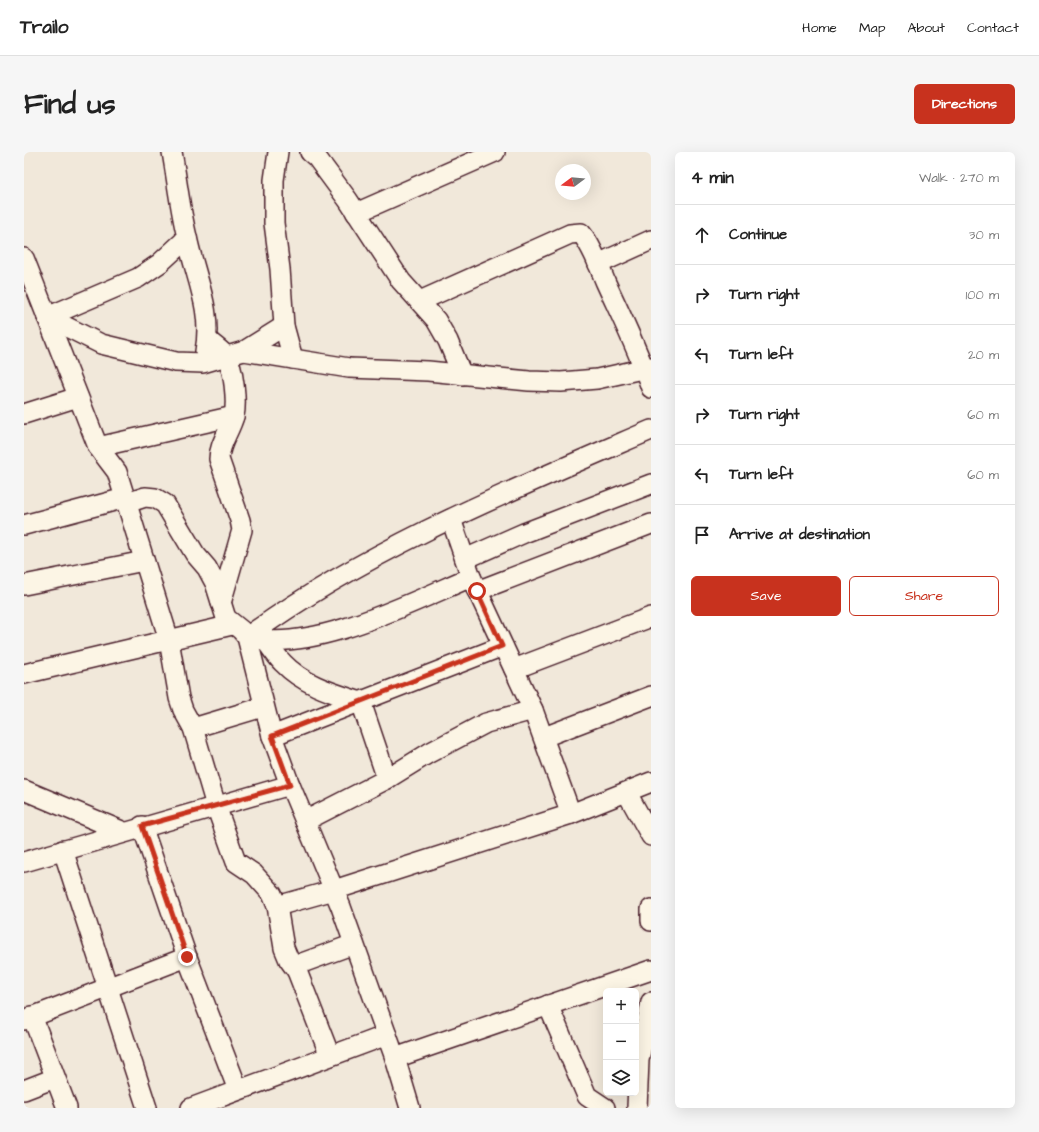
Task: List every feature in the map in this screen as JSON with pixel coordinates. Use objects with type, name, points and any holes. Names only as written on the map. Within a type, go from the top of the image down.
[{"type":"street","points":[[172,152],[187,238],[208,315],[207,339],[203,363]]},
{"type":"street","points":[[278,152],[274,180],[274,223],[280,269],[284,326],[292,359]]},
{"type":"street","points":[[310,152],[317,158],[356,213],[401,281],[436,320],[448,341],[462,374]]},
{"type":"street","points":[[356,213],[495,152]]},
{"type":"street","points":[[420,301],[570,234],[581,233],[586,239],[648,368],[651,388]]},
{"type":"street","points":[[47,317],[138,278],[160,263],[187,238]]},
{"type":"street","points":[[598,264],[651,240]]},
{"type":"street","points":[[24,258],[98,447],[117,472],[169,640],[179,698],[183,710],[193,728],[216,806],[236,862],[254,874],[272,894],[277,906],[284,948],[289,960],[297,971],[330,1056]]},
{"type":"street","points":[[47,317],[101,344],[176,362],[203,363],[235,354],[284,326]]},
{"type":"street","points":[[207,339],[235,354],[292,359],[349,368],[462,374],[560,382],[597,378],[648,368]]},
{"type":"street","points":[[221,603],[242,530],[219,459],[219,452],[235,408],[232,377],[235,354]]},
{"type":"street","points":[[203,363],[212,368],[225,381],[235,408]]},
{"type":"street","points":[[24,414],[78,397]]},
{"type":"street","points":[[98,447],[235,408]]},
{"type":"street","points":[[247,638],[331,581],[451,519],[522,486],[651,430]]},
{"type":"street","points":[[465,559],[517,535],[651,484]]},
{"type":"street","points":[[24,525],[126,500],[145,497],[155,498],[165,504],[195,554],[207,568],[215,583],[226,618],[232,625],[241,630],[247,638],[263,707],[272,736],[290,785],[334,890],[387,1034],[410,1108]]},
{"type":"street","points":[[451,519],[474,584],[533,710],[544,737],[571,814]]},
{"type":"street","points":[[247,638],[266,641],[320,636],[651,524]]},
{"type":"street","points":[[24,585],[144,561]]},
{"type":"street","points":[[514,669],[651,617]]},
{"type":"street","points":[[24,674],[232,625]]},
{"type":"street","points":[[266,641],[283,663],[301,678],[326,690],[361,702]]},
{"type":"street","points":[[272,736],[502,646]]},
{"type":"street","points":[[544,737],[651,696]]},
{"type":"street","points":[[361,702],[387,779]]},
{"type":"street","points":[[193,728],[263,707]]},
{"type":"street","points":[[305,821],[387,779],[429,753],[486,723],[533,710]]},
{"type":"street","points":[[277,906],[334,890],[571,814],[627,793],[651,782]]},
{"type":"street","points":[[24,862],[142,826],[290,785]]},
{"type":"street","points":[[24,790],[124,832]]},
{"type":"street","points":[[627,793],[651,836]]},
{"type":"street","points":[[142,826],[234,1097]]},
{"type":"street","points":[[63,850],[147,1108]]},
{"type":"street","points":[[651,909],[651,922]]},
{"type":"street","points":[[297,971],[298,966],[302,963],[354,944]]},
{"type":"street","points":[[67,1108],[28,1018],[187,957]]},
{"type":"street","points":[[395,1058],[651,970]]},
{"type":"street","points":[[637,1108],[639,1060],[651,1002]]},
{"type":"street","points":[[548,1005],[587,1096],[605,1108]]},
{"type":"street","points":[[191,1108],[234,1097],[330,1056],[387,1034]]},
{"type":"street","points":[[24,1090],[55,1078]]},
{"type":"route","points":[[187,957],[142,826],[290,785],[272,736],[502,646],[477,591]]}]
